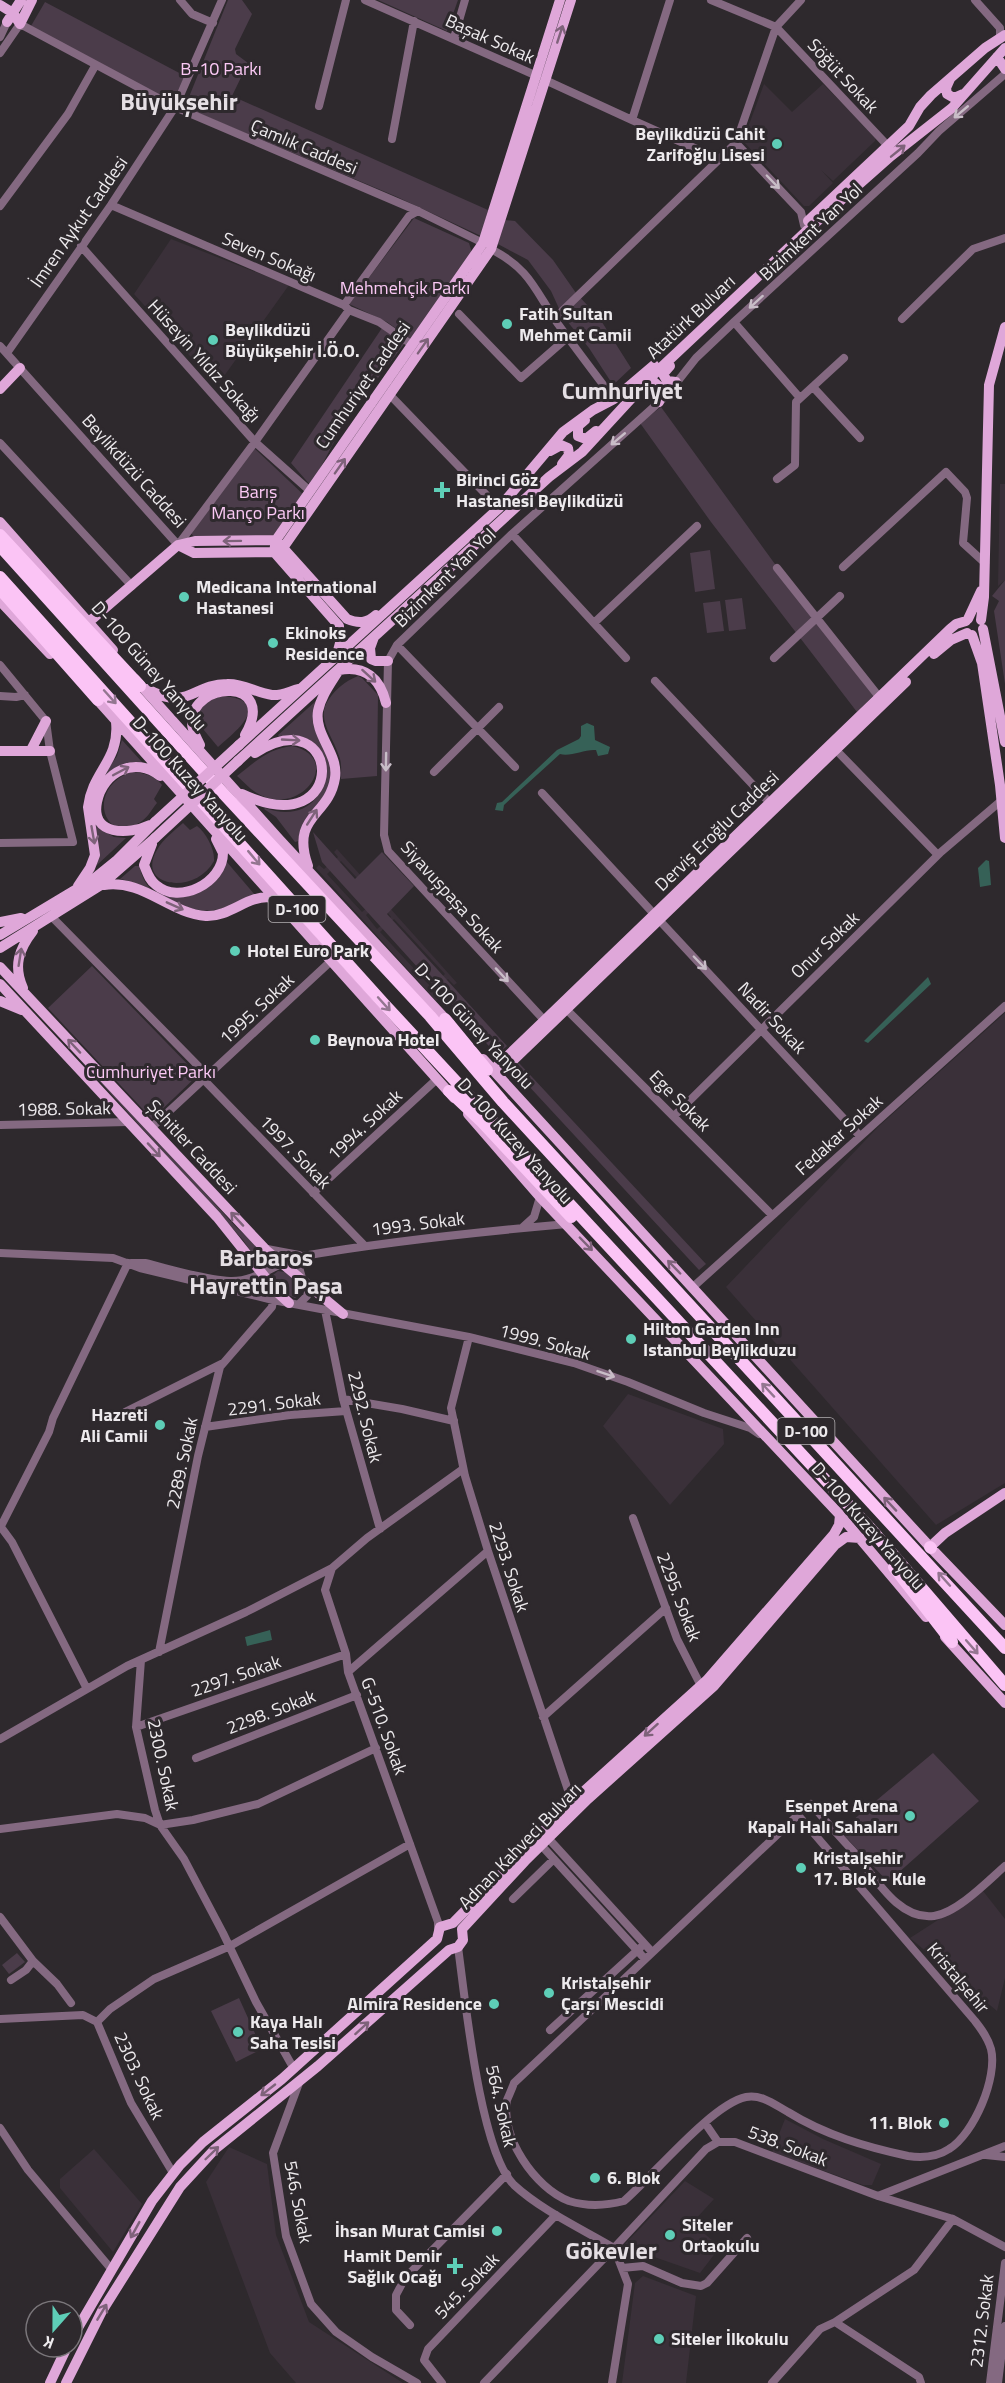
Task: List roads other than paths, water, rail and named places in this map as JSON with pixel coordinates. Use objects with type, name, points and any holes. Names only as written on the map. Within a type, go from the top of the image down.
[{"type":"highway","points":[[0,535],[140,686]]},
{"type":"highway","name":"D-100","points":[[0,546],[222,792],[430,1016],[503,1102],[1005,1648]]},
{"type":"highway","name":"D-100","points":[[0,577],[210,808],[292,903],[837,1492],[1005,1685]]},
{"type":"highway","points":[[0,589],[98,700]]},
{"type":"highway","points":[[445,1019],[532,1126],[549,1152]]},
{"type":"highway","points":[[449,1091],[482,1122],[573,1219],[600,1236]]},
{"type":"highway","points":[[837,1492],[857,1522],[952,1642]]},
{"type":"highway","points":[[983,1623],[1005,1639]]},
{"type":"main road","points":[[7,18],[21,0]]},
{"type":"main road","points":[[0,5],[7,18],[20,24],[32,0]]},
{"type":"main road","name":"Cumhuriyet Caddesi","points":[[541,78],[560,0]]},
{"type":"main road","name":"Cumhuriyet Caddesi","points":[[278,547],[487,246],[541,78],[571,0]]},
{"type":"main road","name":"Atatürk Bulvarı","points":[[338,664],[374,636],[549,477],[582,452],[639,389],[813,225],[952,108],[997,57],[1003,41]]},
{"type":"main road","name":"Atatürk Bulvarı","points":[[415,587],[499,508],[576,421],[633,384],[909,126],[920,107],[985,48],[1003,41]]},
{"type":"main road","points":[[997,57],[1005,69]]},
{"type":"main road","points":[[951,79],[946,88],[949,96],[958,98],[968,90]]},
{"type":"main road","points":[[909,126],[926,109],[932,110],[934,117],[919,134]]},
{"type":"main road","name":"Cumhuriyet Caddesi","points":[[386,390],[411,344],[487,246]]},
{"type":"main road","points":[[970,634],[979,634],[982,625],[989,385],[1005,327]]},
{"type":"main road","points":[[676,382],[667,381],[663,374],[664,371],[679,357],[692,338]]},
{"type":"main road","points":[[0,388],[20,368]]},
{"type":"main road","points":[[639,389],[654,382],[658,384],[662,393],[659,402]]},
{"type":"main road","points":[[611,400],[581,423],[577,433],[581,438],[586,439],[613,418]]},
{"type":"main road","points":[[541,458],[557,446],[565,446],[569,451],[567,458],[549,477]]},
{"type":"main road","name":"D-100 Güney Yanyolu","points":[[0,522],[90,621],[140,686],[206,756],[236,792],[1005,1625]]},
{"type":"main road","points":[[90,621],[178,544]]},
{"type":"main road","name":"Beylikdüzü Caddesi","points":[[178,544],[194,553],[278,547]]},
{"type":"main road","points":[[278,547],[347,619],[355,622],[369,621],[398,596],[415,587]]},
{"type":"main road","points":[[278,547],[339,626],[338,664],[319,709],[319,722],[334,759],[335,775],[330,793],[310,819],[305,830],[303,847],[311,872]]},
{"type":"main road","points":[[984,582],[964,627],[980,652],[1002,800],[1005,838]]},
{"type":"main road","points":[[0,922],[51,915],[101,885],[238,761],[415,587]]},
{"type":"main road","name":"D-100 Kuzey Yanyolu","points":[[0,601],[98,700],[449,1091],[540,1197],[840,1515],[908,1597],[952,1642],[1005,1703]]},
{"type":"main road","points":[[967,620],[974,617],[982,625],[1005,742]]},
{"type":"main road","points":[[0,618],[16,618]]},
{"type":"main road","name":"Derviş Eroğlu Caddesi","points":[[883,701],[953,627],[967,620]]},
{"type":"main road","name":"Derviş Eroğlu Caddesi","points":[[495,1072],[933,654],[951,640],[970,634]]},
{"type":"main road","points":[[374,636],[370,648],[371,659],[388,661]]},
{"type":"main road","points":[[0,948],[34,919],[105,871],[155,822],[304,687],[338,664]]},
{"type":"main road","points":[[338,664],[363,670],[383,691],[386,703]]},
{"type":"main road","points":[[140,686],[160,696],[173,698],[188,697],[221,684],[237,684],[272,695],[304,687]]},
{"type":"main road","points":[[206,756],[193,730],[192,717],[203,700],[216,693],[225,691],[241,693],[251,700],[254,706],[251,723],[239,745]]},
{"type":"main road","points":[[31,750],[46,721]]},
{"type":"main road","points":[[77,889],[93,861],[95,848],[89,816],[89,800],[96,782],[114,752],[118,737],[116,721]]},
{"type":"main road","points":[[236,792],[269,804],[294,804],[315,793],[323,774],[320,760],[314,749],[302,741],[291,739],[265,746],[238,761]]},
{"type":"main road","points":[[0,751],[50,751]]},
{"type":"main road","points":[[155,822],[130,832],[116,832],[109,829],[101,822],[96,810],[100,792],[112,776],[131,766],[149,768],[174,785]]},
{"type":"main road","points":[[155,838],[144,864],[150,879],[165,890],[182,892],[193,890],[217,874],[223,858],[221,847],[209,825]]},
{"type":"main road","points":[[101,885],[116,883],[131,886],[189,912],[207,916],[222,914],[258,898],[273,897]]},
{"type":"main road","points":[[0,935],[34,919]]},
{"type":"main road","points":[[27,996],[19,978],[18,959],[34,919]]},
{"type":"main road","name":"Şehitler Caddesi","points":[[0,967],[265,1248],[343,1314]]},
{"type":"main road","name":"Şehitler Caddesi","points":[[0,984],[216,1217],[263,1274],[294,1303]]},
{"type":"main road","points":[[0,1001],[29,1014]]},
{"type":"main road","points":[[933,1545],[1005,1495]]},
{"type":"main road","name":"Adnan Kahveci Bulvarı","points":[[704,1689],[830,1539],[838,1528],[840,1515]]},
{"type":"main road","name":"Adnan Kahveci Bulvarı","points":[[457,1926],[575,1805],[704,1689],[835,1545],[846,1537],[860,1538]]},
{"type":"main road","name":"Adnan Kahveci Bulvarı","points":[[457,1926],[545,1842],[575,1805]]},
{"type":"main road","name":"Adnan Kahveci Bulvarı","points":[[84,2318],[152,2201],[173,2173],[203,2142],[294,2069],[437,1935],[444,1924],[457,1926]]},
{"type":"main road","name":"Adnan Kahveci Bulvarı","points":[[454,1948],[463,1940],[457,1926]]},
{"type":"main road","points":[[437,1935],[441,1947],[454,1948]]},
{"type":"main road","points":[[66,2383],[102,2311],[180,2187],[215,2149],[300,2081],[454,1948]]},
{"type":"main road","points":[[294,2069],[300,2081]]},
{"type":"main road","points":[[50,2383],[61,2359]]},
{"type":"street","points":[[180,0],[192,14],[213,23]]},
{"type":"street","name":"İmren Aykut Caddesi","points":[[7,353],[111,205],[175,107],[222,0]]},
{"type":"street","points":[[319,106],[346,0]]},
{"type":"street","name":"Başak Sokak","points":[[365,0],[454,38],[719,159]]},
{"type":"street","points":[[454,38],[465,0]]},
{"type":"street","points":[[632,120],[670,0]]},
{"type":"street","points":[[711,0],[776,27]]},
{"type":"street","points":[[555,318],[736,143],[776,27],[801,0]]},
{"type":"street","points":[[975,0],[1000,28],[1003,41]]},
{"type":"street","points":[[0,37],[7,18]]},
{"type":"street","points":[[392,139],[414,21]]},
{"type":"street","points":[[0,53],[20,24]]},
{"type":"street","name":"Çamlık Caddesi","points":[[20,24],[175,107],[418,211],[511,260],[536,285],[555,318],[611,400]]},
{"type":"street","name":"Söğüt Sokak","points":[[776,27],[888,146]]},
{"type":"street","points":[[0,206],[68,114],[95,66]]},
{"type":"street","name":"Bizimkent Yan Yol","points":[[386,703],[388,661],[398,645],[512,534],[659,402],[696,358],[734,322],[939,131],[1005,74]]},
{"type":"street","points":[[736,143],[801,212],[804,225]]},
{"type":"street","name":"Seven Sokağı","points":[[111,205],[379,322],[411,344]]},
{"type":"street","points":[[178,544],[255,442],[409,216],[418,211]]},
{"type":"street","points":[[902,319],[973,249],[1005,238]]},
{"type":"street","name":"Hüseyin Yıldız Sokağı","points":[[81,246],[255,442],[314,494]]},
{"type":"street","points":[[459,314],[521,378],[568,337]]},
{"type":"street","points":[[734,322],[800,398]]},
{"type":"street","name":"Beylikdüzü Caddesi","points":[[0,346],[178,544]]},
{"type":"street","points":[[777,479],[795,465],[796,402],[844,358]]},
{"type":"street","points":[[813,387],[860,438]]},
{"type":"street","points":[[386,390],[499,508]]},
{"type":"street","points":[[0,443],[132,586]]},
{"type":"street","points":[[843,567],[946,472],[966,492],[963,543],[985,563]]},
{"type":"street","points":[[594,623],[697,526]]},
{"type":"street","points":[[512,534],[626,658]]},
{"type":"street","points":[[777,568],[883,701]]},
{"type":"street","points":[[774,658],[840,596]]},
{"type":"street","points":[[398,645],[515,766]]},
{"type":"street","points":[[0,665],[46,721],[50,751],[73,842],[0,843]]},
{"type":"street","points":[[655,681],[773,806]]},
{"type":"street","points":[[0,696],[16,698],[25,695]]},
{"type":"street","name":"Siyavuşpaşa Sokak","points":[[386,703],[384,835],[388,851],[547,1023]]},
{"type":"street","points":[[434,772],[479,729],[499,706]]},
{"type":"street","points":[[834,748],[938,855]]},
{"type":"street","name":"Nadir Sokak","points":[[542,794],[860,1136]]},
{"type":"street","name":"Onur Sokak","points":[[674,1116],[938,855],[991,807],[1002,800]]},
{"type":"street","name":"1997. Sokak","points":[[51,915],[364,1245]]},
{"type":"street","name":"1995. Sokak","points":[[151,1128],[331,961]]},
{"type":"street","name":"Fedakar Sokak","points":[[693,1287],[1005,1006]]},
{"type":"street","name":"Ege Sokak","points":[[564,1007],[772,1215]]},
{"type":"street","name":"1994. Sokak","points":[[313,1193],[438,1079]]},
{"type":"street","name":"1988. Sokak","points":[[0,1125],[128,1122]]},
{"type":"street","points":[[523,1227],[534,1217],[540,1197]]},
{"type":"street","name":"1993. Sokak","points":[[263,1274],[282,1263],[364,1245],[567,1224]]},
{"type":"street","points":[[0,1253],[113,1258],[140,1268],[273,1300],[294,1303],[307,1296],[306,1282],[299,1267],[307,1256],[265,1248]]},
{"type":"street","points":[[244,1279],[249,1264],[246,1253]]},
{"type":"street","points":[[128,1263],[145,1263],[230,1281],[263,1274]]},
{"type":"street","points":[[87,1689],[12,1542],[1,1528],[128,1263]]},
{"type":"street","name":"2289. Sokak","points":[[159,1652],[205,1427],[223,1363],[272,1307],[273,1300]]},
{"type":"street","name":"1999. Sokak","points":[[294,1303],[469,1337],[574,1363],[704,1413],[750,1428],[772,1444]]},
{"type":"street","name":"2292. Sokak","points":[[326,1311],[343,1399],[380,1529]]},
{"type":"street","name":"2293. Sokak","points":[[469,1337],[451,1408],[463,1469],[543,1717],[575,1805]]},
{"type":"street","points":[[125,1412],[223,1363]]},
{"type":"street","points":[[343,1399],[454,1421]]},
{"type":"street","name":"2291. Sokak","points":[[205,1427],[290,1415],[346,1411]]},
{"type":"street","points":[[0,1739],[141,1660],[246,1612],[332,1568],[380,1529],[463,1469]]},
{"type":"street","name":"2295. Sokak","points":[[633,1518],[677,1639],[704,1689]]},
{"type":"street","name":"G-510. Sokak","points":[[437,1935],[438,1922],[348,1672],[488,1551]]},
{"type":"street","points":[[332,1568],[325,1590],[346,1654],[348,1672]]},
{"type":"street","points":[[543,1717],[666,1608]]},
{"type":"street","name":"2297. Sokak","points":[[136,1727],[346,1654]]},
{"type":"street","name":"2300. Sokak","points":[[141,1660],[136,1727],[160,1825],[193,1820],[258,1804],[376,1748]]},
{"type":"street","name":"2298. Sokak","points":[[196,1758],[357,1695]]},
{"type":"street","points":[[811,1803],[837,1835],[852,1849],[882,1890],[915,1914],[934,1916],[948,1910],[969,1897],[1005,1866]]},
{"type":"street","points":[[0,1829],[117,1814],[145,1818],[160,1825],[184,1859],[230,1946],[256,2002],[294,2069]]},
{"type":"street","name":"Kristalşehir","points":[[798,1815],[975,2020],[987,2037],[991,2049],[992,2076],[977,2111],[960,2141],[939,2154],[917,2158],[855,2143],[813,2126],[768,2100],[746,2097],[729,2105],[705,2123],[624,2201],[607,2205],[590,2205],[569,2200],[544,2185],[528,2167],[512,2140],[507,2101],[514,2083],[652,1952],[798,1815]]},
{"type":"street","points":[[545,1842],[563,1855],[652,1952]]},
{"type":"street","points":[[545,1842],[555,1860],[645,1959]]},
{"type":"street","points":[[0,2019],[83,2015],[97,2022],[110,2009],[154,1979],[230,1946],[410,1844]]},
{"type":"street","points":[[513,1899],[563,1855]]},
{"type":"street","points":[[584,1891],[591,1884]]},
{"type":"street","points":[[609,1919],[616,1912]]},
{"type":"street","points":[[0,1917],[33,1961],[57,1984],[71,2003]]},
{"type":"street","points":[[550,2030],[645,1944]]},
{"type":"street","name":"564. Sokak","points":[[454,1948],[478,2087],[496,2156],[513,2184],[556,2215],[614,2248]]},
{"type":"street","points":[[11,1980],[26,1970],[33,1961]]},
{"type":"street","name":"2303. Sokak","points":[[97,2022],[130,2103],[173,2173]]},
{"type":"street","name":"546. Sokak","points":[[300,2081],[273,2154],[286,2236],[311,2304],[336,2332],[372,2357],[417,2383]]},
{"type":"street","points":[[484,2383],[706,2149],[718,2142],[705,2123]]},
{"type":"street","points":[[0,2128],[28,2170],[112,2271]]},
{"type":"street","name":"538. Sokak","points":[[718,2142],[735,2142],[878,2196],[953,2219],[1005,2247]]},
{"type":"street","points":[[878,2196],[1005,2146]]},
{"type":"street","points":[[985,2155],[1005,2157]]},
{"type":"street","points":[[410,2325],[396,2310],[396,2295],[405,2278],[507,2174]]},
{"type":"street","name":"545. Sokak","points":[[442,2383],[424,2360],[428,2349],[556,2215]]},
{"type":"street","points":[[772,2383],[820,2329],[835,2322],[914,2270],[953,2219]]},
{"type":"street","points":[[622,2268],[643,2266],[682,2283],[701,2286],[707,2283],[747,2238]]},
{"type":"street","points":[[612,2383],[628,2284],[614,2248]]},
{"type":"street","name":"2312. Sokak","points":[[990,2383],[1005,2263]]},
{"type":"street","points":[[835,2322],[919,2377],[921,2383]]},
{"type":"street","name":"2312. Sokak","points":[[998,2383],[1005,2326]]},
{"type":"place","name":"Beylikdüzü Cahit Zarifoğlu Lisesi","points":[[777,144]]},
{"type":"place","name":"Fatih Sultan Mehmet Camii","points":[[507,324]]},
{"type":"place","name":"Beylikdüzü Büyükşehir İ.Ö.O.","points":[[213,340]]},
{"type":"place","name":"Birinci Göz Hastanesi Beylikdüzü","points":[[442,490]]},
{"type":"place","name":"Medicana International Hastanesi","points":[[184,597]]},
{"type":"place","name":"Ekinoks Residence","points":[[273,643]]},
{"type":"place","name":"Hotel Euro Park","points":[[235,951]]},
{"type":"place","name":"Beynova Hotel","points":[[315,1040]]},
{"type":"place","name":"Hilton Garden Inn Istanbul Beylikduzu","points":[[631,1339]]},
{"type":"place","name":"Hazreti Ali Camii","points":[[160,1425]]},
{"type":"place","name":"Esenpet Arena Kapalı Halı Sahaları","points":[[910,1816]]},
{"type":"place","name":"Kristalşehir 17. Blok - Kule","points":[[801,1868]]},
{"type":"place","name":"Kristalşehir Çarşı Mescidi","points":[[549,1993]]},
{"type":"place","name":"Almira Residence","points":[[494,2004]]},
{"type":"place","name":"Kaya Halı Saha Tesisi","points":[[238,2032]]},
{"type":"place","name":"11. Blok","points":[[944,2123]]},
{"type":"place","name":"6. Blok","points":[[595,2178]]},
{"type":"place","name":"İhsan Murat Camisi","points":[[497,2231]]},
{"type":"place","name":"Siteler Ortaokulu","points":[[670,2235]]},
{"type":"place","name":"Hamit Demir Sağlık Ocağı","points":[[455,2266]]},
{"type":"place","name":"Siteler İlkokulu","points":[[659,2339]]},
{"type":"district","name":"Büyükşehir","points":[[179,102]]},
{"type":"district","name":"Cumhuriyet","points":[[622,391]]},
{"type":"district","name":"Barbaros Hayrettin Paşa","points":[[266,1272]]},
{"type":"district","name":"Gökevler","points":[[611,2251]]},
{"type":"park label","name":"B-10 Parkı","points":[[221,69]]},
{"type":"park label","name":"Mehmehçik Parkı","points":[[405,288]]},
{"type":"park label","name":"Barış Manço Parkı","points":[[258,502]]},
{"type":"park label","name":"Cumhuriyet Parkı","points":[[151,1072]]}]
